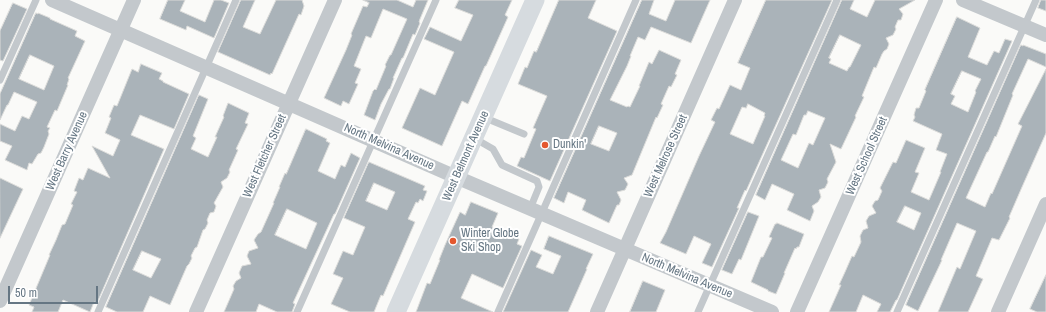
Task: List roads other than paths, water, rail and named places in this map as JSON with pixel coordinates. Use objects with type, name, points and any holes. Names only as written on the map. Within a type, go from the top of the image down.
[{"type":"main road","name":"West Belmont Avenue","points":[[396,312],[535,0]]},
{"type":"street","name":"North Melvina Avenue","points":[[52,0],[456,177],[772,312]]},
{"type":"street","name":"West Barry Avenue","points":[[0,301],[134,0]]},
{"type":"street","name":"West Fletcher Street","points":[[196,312],[335,0]]},
{"type":"street","name":"West Melrose Street","points":[[597,312],[735,0]]},
{"type":"street","name":"West School Street","points":[[797,312],[936,0]]},
{"type":"street","points":[[963,0],[1046,35]]},
{"type":"street","points":[[998,312],[1046,204]]},
{"type":"lane","points":[[0,80],[36,0]]},
{"type":"lane","points":[[98,312],[236,0]]},
{"type":"lane","points":[[297,312],[436,0]]},
{"type":"lane","points":[[498,312],[536,211],[636,0]]},
{"type":"lane","points":[[698,312],[837,0]]},
{"type":"lane","points":[[897,312],[1036,0]]},
{"type":"lane","points":[[483,117],[524,134]]},
{"type":"lane","points":[[474,138],[493,149],[502,165],[537,181],[539,187],[536,211]]},
{"type":"place","name":"Dunkin'","points":[[545,145]]},
{"type":"place","name":"Winter Globe Ski Shop","points":[[453,241]]}]
